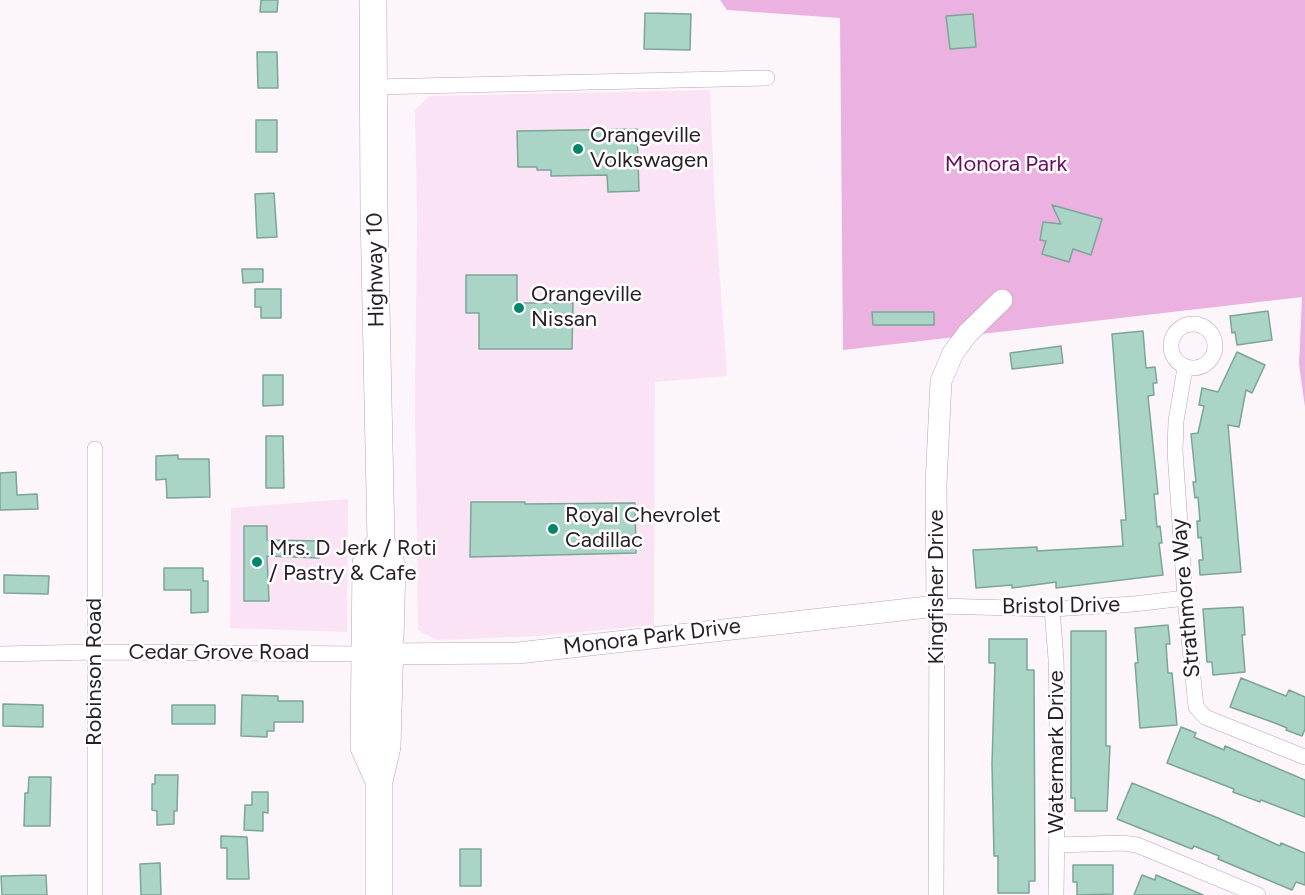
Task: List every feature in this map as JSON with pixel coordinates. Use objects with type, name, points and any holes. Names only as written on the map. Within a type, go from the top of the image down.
[{"type":"highway","name":"Highway 10","points":[[374,0],[381,541],[366,563],[387,747],[379,781],[379,895]]},
{"type":"street","points":[[374,87],[767,78]]},
{"type":"street","name":"Kingfisher Drive","points":[[936,895],[936,484],[941,381],[953,353],[969,333],[1002,300]]},
{"type":"street","name":"Strathmore Way","points":[[1185,368],[1176,421],[1175,452],[1195,702],[1200,714],[1305,757]]},
{"type":"street","name":"Robinson Road","points":[[95,449],[95,895]]},
{"type":"street","name":"Bristol Drive","points":[[937,606],[1052,609],[1185,598]]},
{"type":"street","name":"Monora Park Drive","points":[[378,655],[518,653],[937,606]]},
{"type":"street","name":"Watermark Drive","points":[[1052,609],[1056,659],[1056,895]]},
{"type":"street","name":"Cedar Grove Road","points":[[0,654],[94,652],[378,655]]},
{"type":"street","points":[[1057,845],[1122,843],[1137,845],[1258,895]]},
{"type":"shaded area","points":[[710,90],[715,208],[727,376],[655,382],[654,625],[538,636],[436,640],[418,630],[415,110],[429,96]]},
{"type":"shaded area","points":[[348,499],[347,632],[230,628],[231,508]]},
{"type":"green space","name":"Monora Park","points":[[720,0],[1305,0],[1305,407],[1299,364],[1302,297],[843,350],[840,18],[727,10]]},
{"type":"building","points":[[261,0],[278,0],[277,12],[260,12]]},
{"type":"building","points":[[645,13],[691,14],[690,50],[644,49]]},
{"type":"building","points":[[973,14],[976,47],[950,49],[946,16]]},
{"type":"building","points":[[257,52],[277,52],[278,88],[258,88]]},
{"type":"building","points":[[256,120],[277,120],[277,152],[256,152]]},
{"type":"building","name":"Orangeville Volkswagen","points":[[637,129],[639,191],[608,192],[607,175],[551,176],[551,170],[518,167],[517,131]]},
{"type":"building","points":[[274,193],[277,237],[257,238],[255,194]]},
{"type":"building","points":[[1052,205],[1102,219],[1091,255],[1073,249],[1069,262],[1042,254],[1046,241],[1040,240],[1043,222],[1061,224]]},
{"type":"building","points":[[242,269],[263,269],[263,282],[243,283]]},
{"type":"building","name":"Orangeville Nissan","points":[[466,275],[517,275],[517,303],[573,303],[572,349],[479,349],[479,313],[466,313]]},
{"type":"building","points":[[255,289],[281,289],[281,318],[261,318],[261,307],[255,307]]},
{"type":"building","points":[[1268,311],[1272,340],[1237,345],[1235,332],[1232,333],[1230,316]]},
{"type":"building","points":[[872,312],[934,312],[934,325],[873,325]]},
{"type":"building","points":[[1143,331],[1146,368],[1155,367],[1157,383],[1153,383],[1154,395],[1148,396],[1158,494],[1154,494],[1157,527],[1160,526],[1162,543],[1159,543],[1163,575],[1056,588],[1056,582],[1012,588],[1012,585],[976,588],[973,550],[1037,547],[1037,551],[1123,546],[1121,520],[1126,520],[1112,334]]},
{"type":"building","points":[[1061,346],[1063,363],[1012,369],[1010,353]]},
{"type":"building","points":[[1237,352],[1265,365],[1252,393],[1246,390],[1239,427],[1228,425],[1241,572],[1200,575],[1199,560],[1203,560],[1201,537],[1198,538],[1197,521],[1200,521],[1198,497],[1195,498],[1193,482],[1196,482],[1191,434],[1198,433],[1204,406],[1199,405],[1202,388],[1218,392]]},
{"type":"building","points":[[263,375],[283,375],[283,405],[263,406]]},
{"type":"building","points":[[266,436],[283,436],[284,488],[266,488]]},
{"type":"building","points":[[178,455],[178,459],[209,459],[210,497],[167,498],[166,479],[156,480],[156,456]]},
{"type":"building","points":[[16,472],[17,495],[37,494],[38,509],[0,510],[0,473]]},
{"type":"building","name":"Royal Chevrolet Cadillac","points":[[471,502],[635,503],[636,553],[470,557]]},
{"type":"building","points":[[244,526],[267,526],[267,540],[320,541],[319,558],[267,556],[269,601],[244,601]]},
{"type":"building","points":[[164,568],[203,568],[203,581],[208,581],[208,612],[191,613],[191,590],[164,590]]},
{"type":"building","points":[[4,575],[49,576],[48,594],[4,593]]},
{"type":"building","points":[[1243,607],[1245,635],[1242,635],[1245,672],[1213,675],[1212,662],[1207,662],[1203,609]]},
{"type":"building","points":[[1168,625],[1170,644],[1166,644],[1168,673],[1172,673],[1177,725],[1140,728],[1135,628]]},
{"type":"building","points":[[1071,631],[1106,631],[1106,746],[1110,746],[1107,811],[1075,811],[1075,798],[1071,798]]},
{"type":"building","points":[[989,639],[1027,639],[1027,670],[1034,670],[1035,881],[1029,881],[1029,893],[998,893],[998,856],[994,856],[992,764],[995,663],[989,663]]},
{"type":"building","points":[[1241,678],[1286,696],[1289,690],[1305,697],[1305,729],[1302,736],[1275,723],[1230,707]]},
{"type":"building","points":[[242,695],[278,696],[278,701],[303,701],[303,722],[274,722],[274,731],[267,731],[267,737],[241,736]]},
{"type":"building","points":[[3,704],[43,705],[43,727],[3,726]]},
{"type":"building","points":[[172,705],[215,705],[215,724],[172,724]]},
{"type":"building","points":[[1181,727],[1196,733],[1194,737],[1224,750],[1225,746],[1305,780],[1305,817],[1233,792],[1234,789],[1167,763]]},
{"type":"building","points":[[155,775],[178,775],[177,811],[174,811],[174,824],[157,825],[157,811],[152,810],[152,784],[155,784]]},
{"type":"building","points":[[29,777],[51,777],[50,826],[24,826],[25,793],[28,793]]},
{"type":"building","points":[[1132,783],[1280,846],[1281,843],[1305,853],[1305,885],[1296,882],[1292,890],[1218,859],[1219,856],[1194,846],[1192,849],[1117,819]]},
{"type":"building","points":[[252,792],[268,792],[268,813],[263,812],[263,831],[244,830],[245,805],[252,805]]},
{"type":"building","points":[[221,836],[247,837],[249,879],[227,879],[227,848],[221,848]]},
{"type":"building","points":[[460,849],[481,849],[481,886],[460,886]]},
{"type":"building","points":[[160,863],[161,895],[141,895],[140,864]]},
{"type":"building","points":[[1073,865],[1113,865],[1113,894],[1077,895],[1077,882],[1073,882]]},
{"type":"building","points":[[46,875],[47,895],[2,895],[1,876]]},
{"type":"building","points":[[1142,875],[1155,880],[1156,875],[1203,895],[1134,895]]},
{"type":"place","name":"Orangeville Volkswagen","points":[[578,149]]},
{"type":"place","name":"Orangeville Nissan","points":[[519,308]]},
{"type":"place","name":"Royal Chevrolet Cadillac","points":[[553,529]]},
{"type":"place","name":"Mrs. D Jerk / Roti / Pastry & Cafe","points":[[257,562]]}]
